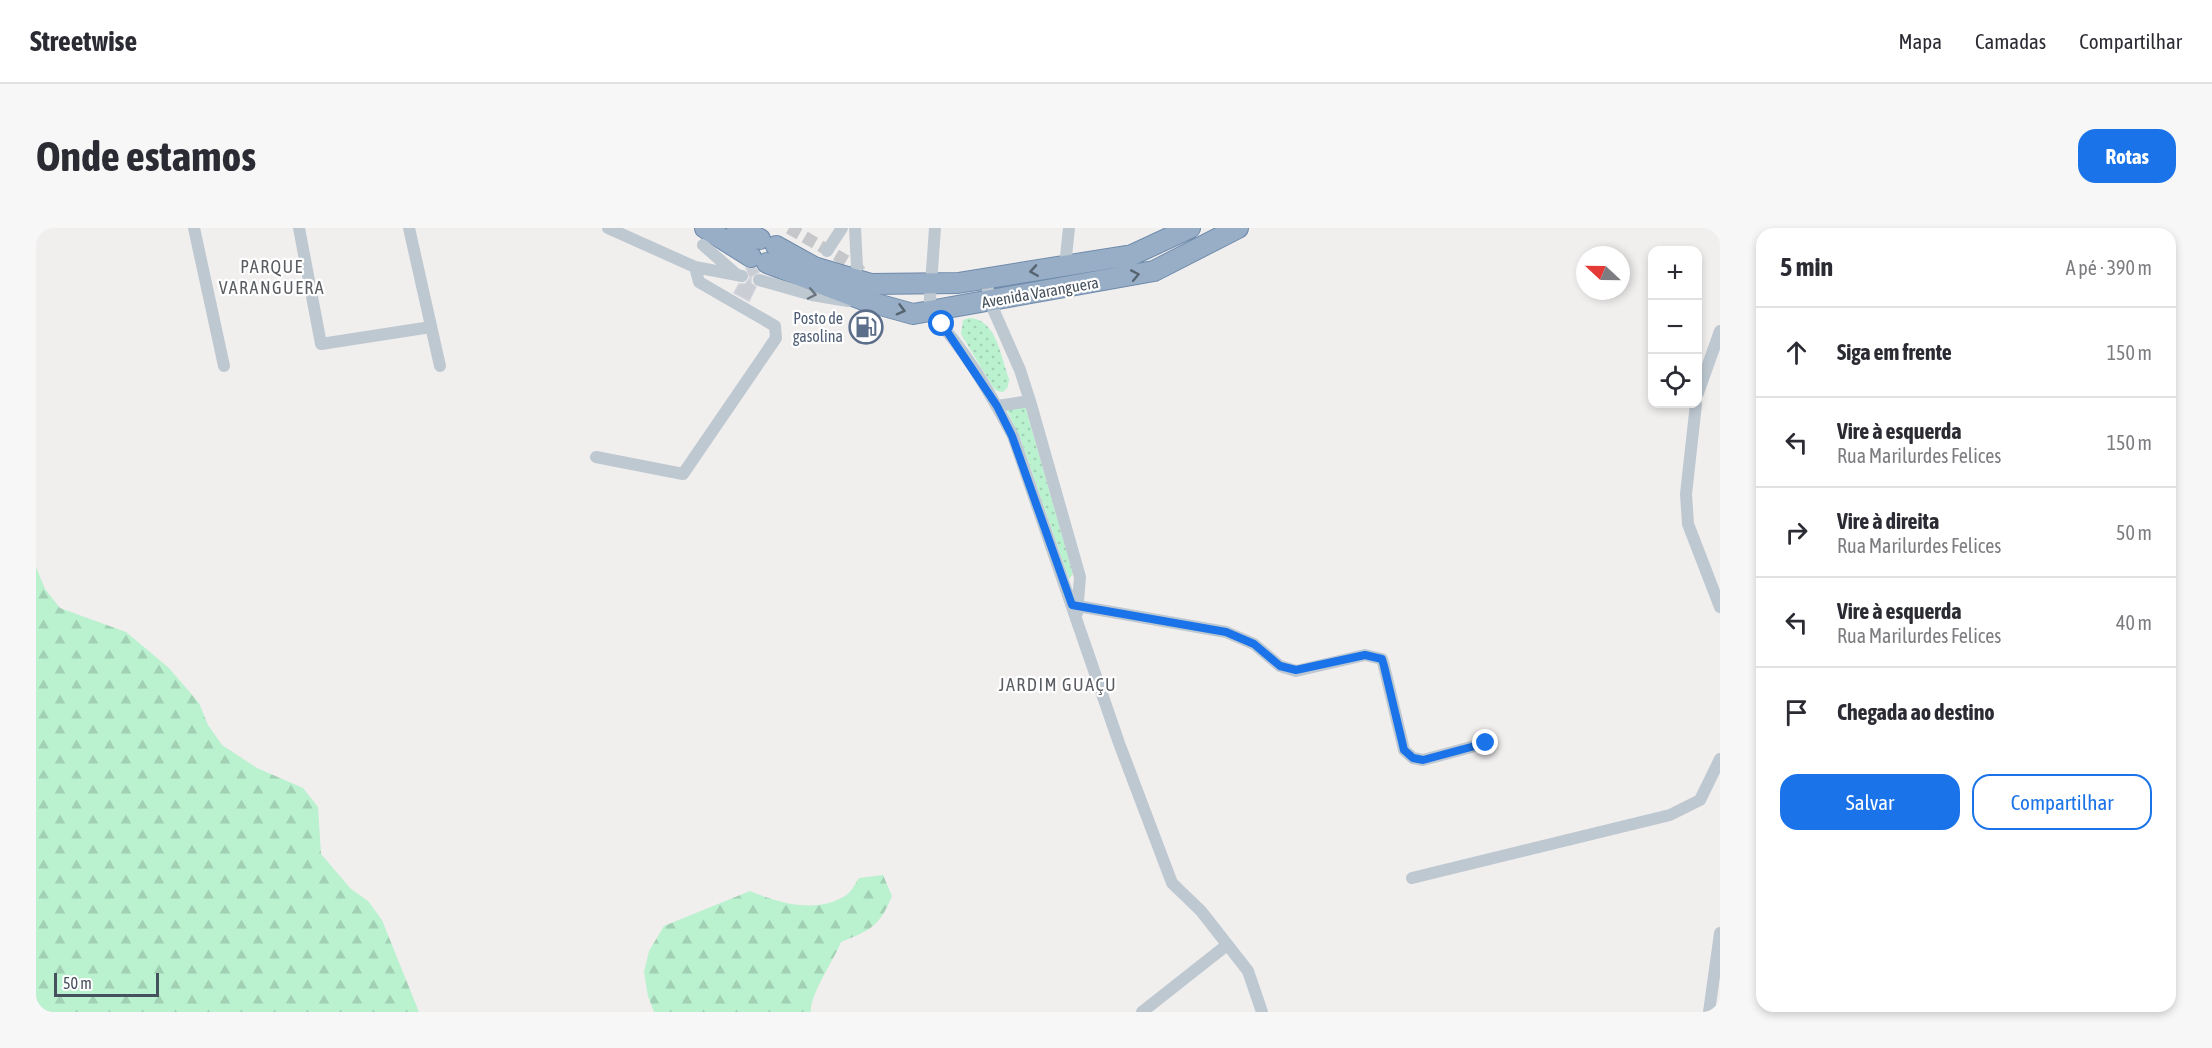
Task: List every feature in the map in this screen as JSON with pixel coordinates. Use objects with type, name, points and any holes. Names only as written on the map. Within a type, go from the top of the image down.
[{"type":"highway","points":[[737,228],[763,257]]},
{"type":"highway","name":"Avenida Varanguera","points":[[763,257],[814,267],[871,284],[931,284],[986,279],[1132,255],[1190,228]]},
{"type":"highway","name":"Avenida Varanguera","points":[[763,257],[866,301],[913,314],[1154,271],[1238,228]]},
{"type":"highway","points":[[705,234],[763,257]]},
{"type":"street","points":[[194,228],[224,366]]},
{"type":"street","points":[[299,228],[321,344],[431,327]]},
{"type":"street","points":[[409,228],[440,366]]},
{"type":"street","points":[[608,228],[695,267],[739,275],[705,234]]},
{"type":"street","points":[[827,251],[842,228]]},
{"type":"street","points":[[855,228],[857,267]]},
{"type":"street","points":[[935,228],[929,312],[942,324],[997,406],[1012,436],[1075,605],[1077,621],[1119,743],[1172,883],[1201,910],[1248,971],[1262,1012]]},
{"type":"street","points":[[1065,266],[1069,228]]},
{"type":"street","points":[[596,458],[683,474],[776,338],[775,326],[699,282],[695,267],[705,234]]},
{"type":"street","points":[[986,279],[990,302],[1020,370],[1030,401],[1080,577],[1075,605]]},
{"type":"street","points":[[1702,382],[1720,331]]},
{"type":"street","points":[[997,406],[1030,401]]},
{"type":"street","points":[[1696,408],[1686,494],[1688,524],[1720,608]]},
{"type":"street","points":[[1075,605],[1226,632],[1254,644],[1288,670],[1365,655],[1374,656],[1382,659],[1404,750],[1413,758],[1423,760],[1486,743]]},
{"type":"street","points":[[1412,878],[1670,815],[1700,800],[1720,759]]},
{"type":"street","points":[[1709,1012],[1720,933]]},
{"type":"street","points":[[1142,1012],[1227,945]]},
{"type":"green space","points":[[969,318],[986,324],[996,340],[1009,379],[1008,387],[1003,392],[993,387],[961,334],[963,320]]},
{"type":"green space","points":[[1025,406],[1073,574],[1069,579],[1021,440],[1007,410]]},
{"type":"green space","points":[[36,567],[45,589],[60,608],[126,632],[169,668],[199,703],[208,725],[222,745],[257,768],[303,788],[318,807],[321,854],[351,889],[368,901],[382,920],[419,1012],[36,1012]]},
{"type":"green space","points":[[883,875],[892,896],[883,915],[867,930],[841,942],[814,997],[811,1012],[654,1012],[648,996],[644,972],[649,951],[664,926],[750,891],[785,903],[822,904],[847,895],[859,878]]},
{"type":"building","points":[[746,268],[756,268],[759,272],[751,277],[751,283],[756,287],[749,301],[734,293],[739,284],[745,284],[750,278]]},
{"type":"tunnel","points":[[789,228],[857,267],[862,274]]},
{"type":"place","name":"Posto de gasolina","points":[[866,327]]},
{"type":"district","name":"PARQUE VARANGUERA","points":[[272,277]]},
{"type":"district","name":"JARDIM GUAÇU","points":[[1058,685]]},
{"type":"route","points":[[942,324],[997,406],[1012,436],[1072,605],[1226,632],[1254,644],[1288,670],[1365,655],[1374,656],[1382,659],[1404,750],[1413,758],[1423,760],[1486,743]]}]
